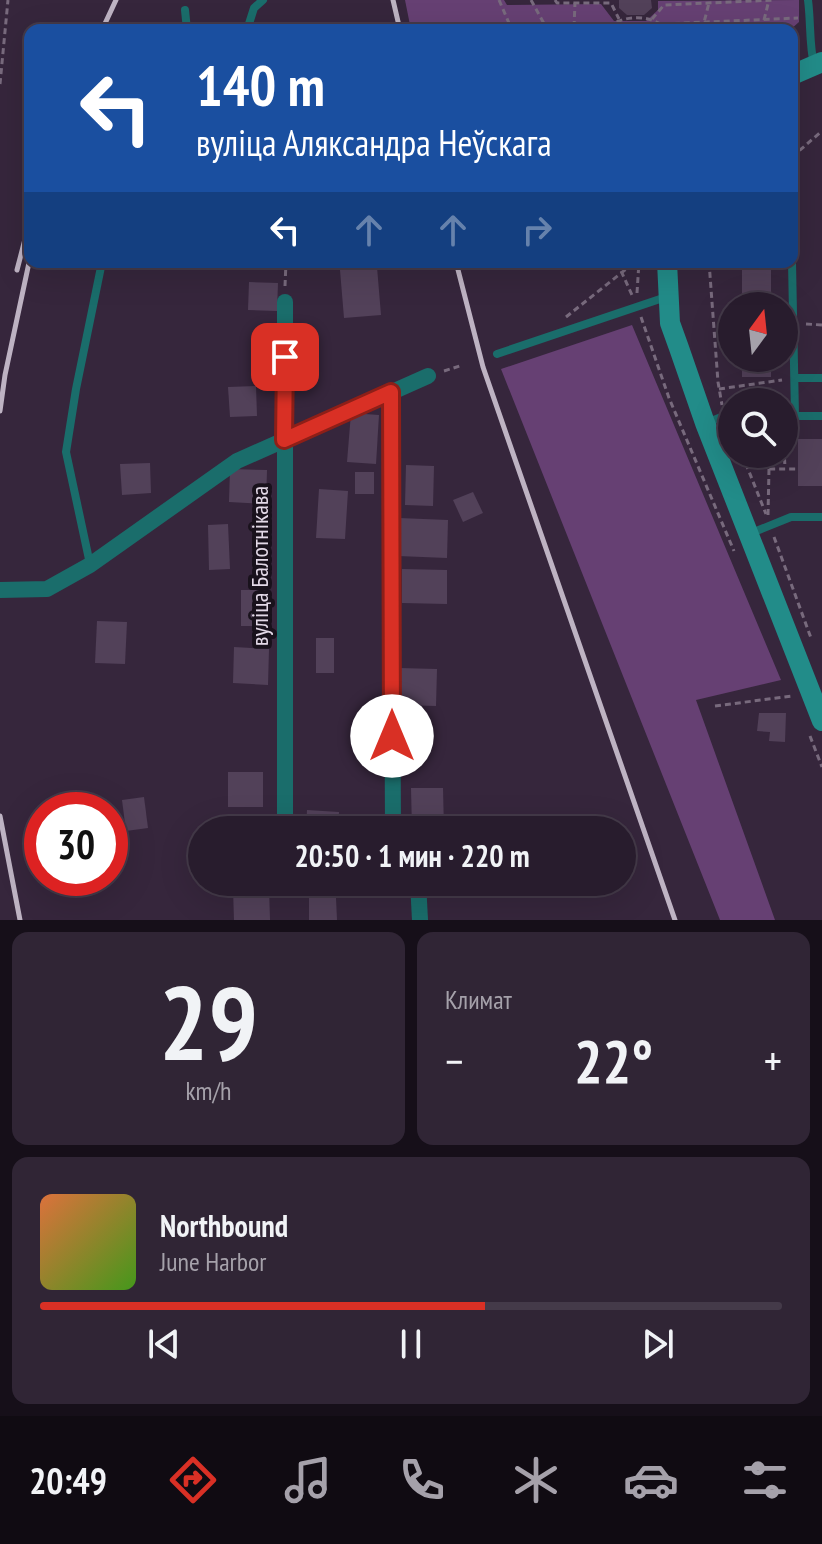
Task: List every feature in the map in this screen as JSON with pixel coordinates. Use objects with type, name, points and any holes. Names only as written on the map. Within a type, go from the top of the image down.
[{"type":"main road","points":[[798,72],[818,64]]},
{"type":"main road","points":[[667,268],[670,323],[718,414]]},
{"type":"main road","points":[[732,468],[748,534],[822,721]]},
{"type":"street","name":"вуліца Балотнікава","points":[[285,302],[285,816]]},
{"type":"street","points":[[0,590],[47,589],[90,565],[237,461],[428,376]]},
{"type":"street","points":[[391,392],[393,816]]},
{"type":"street","points":[[419,896],[420,920]]},
{"type":"lane","points":[[249,24],[254,8],[263,0]]},
{"type":"lane","points":[[808,0],[809,41],[818,64]]},
{"type":"lane","points":[[185,10],[186,24]]},
{"type":"lane","points":[[90,565],[66,452],[101,268]]},
{"type":"lane","points":[[792,268],[793,292]]},
{"type":"lane","points":[[497,354],[668,296]]},
{"type":"lane","points":[[795,372],[795,388]]},
{"type":"lane","points":[[795,378],[822,378]]},
{"type":"lane","points":[[798,416],[822,416]]},
{"type":"lane","points":[[748,534],[791,517],[822,517]]},
{"type":"path","points":[[0,84],[8,0]]},
{"type":"path","points":[[499,0],[509,24]]},
{"type":"path","points":[[531,0],[544,24]]},
{"type":"path","points":[[555,0],[557,3],[611,3],[619,19]]},
{"type":"path","points":[[764,20],[769,0]]},
{"type":"path","points":[[652,19],[664,5],[775,0]]},
{"type":"path","points":[[574,24],[575,3]]},
{"type":"path","points":[[704,23],[709,3]]},
{"type":"path","points":[[695,24],[810,17]]},
{"type":"path","points":[[612,24],[619,19],[652,19],[657,24]]},
{"type":"path","points":[[798,152],[822,131]]},
{"type":"path","points":[[285,302],[286,268]]},
{"type":"path","points":[[620,268],[637,305]]},
{"type":"path","points":[[564,319],[629,268]]},
{"type":"path","points":[[637,268],[637,305]]},
{"type":"path","points":[[709,268],[719,388]]},
{"type":"path","points":[[798,323],[822,325]]},
{"type":"path","points":[[428,376],[463,365]]},
{"type":"path","points":[[726,388],[795,378]]},
{"type":"path","points":[[748,468],[768,519],[769,469],[798,469]]},
{"type":"path","points":[[770,526],[812,640]]},
{"type":"path","points":[[715,706],[811,695]]},
{"type":"shaded area","points":[[405,0],[504,0],[507,5],[601,4],[614,21],[646,21],[658,10],[658,1],[799,0],[797,24],[410,24]]},
{"type":"shaded area","points":[[632,325],[781,680],[696,700],[775,920],[720,920],[501,369]]},
{"type":"building","points":[[619,0],[651,0],[652,8],[644,15],[627,15],[619,8]]},
{"type":"building","points":[[377,268],[381,315],[344,318],[340,270]]},
{"type":"building","points":[[742,268],[771,268],[771,292],[742,292]]},
{"type":"building","points":[[249,282],[278,283],[277,311],[248,310]]},
{"type":"building","points":[[742,372],[771,372],[771,377],[742,377]]},
{"type":"building","points":[[256,386],[257,416],[230,417],[228,387]]},
{"type":"building","points":[[351,413],[379,415],[376,464],[347,462]]},
{"type":"building","points":[[798,439],[822,439],[822,486],[798,486]]},
{"type":"building","points":[[150,463],[151,493],[122,495],[120,464]]},
{"type":"building","points":[[406,465],[434,466],[433,506],[405,505]]},
{"type":"building","points":[[230,469],[267,470],[266,504],[229,502]]},
{"type":"building","points":[[355,472],[374,472],[374,494],[355,494]]},
{"type":"building","points":[[319,489],[348,491],[345,539],[316,538]]},
{"type":"building","points":[[473,492],[483,513],[463,522],[453,500]]},
{"type":"building","points":[[399,518],[448,520],[447,558],[398,556]]},
{"type":"building","points":[[228,524],[230,569],[209,570],[208,525]]},
{"type":"building","points":[[402,569],[447,570],[447,604],[402,603]]},
{"type":"building","points":[[241,590],[262,590],[261,626],[241,626]]},
{"type":"building","points":[[97,621],[127,622],[125,664],[95,663]]},
{"type":"building","points":[[316,638],[334,638],[334,673],[316,673]]},
{"type":"building","points":[[234,647],[269,649],[268,685],[233,683]]},
{"type":"building","points":[[399,668],[437,669],[436,706],[398,705]]},
{"type":"building","points":[[759,713],[786,713],[785,742],[769,741],[770,732],[757,731]]},
{"type":"building","points":[[228,772],[263,772],[263,807],[228,807]]},
{"type":"building","points":[[411,788],[443,788],[444,816],[412,816]]},
{"type":"building","points":[[144,797],[148,828],[128,831],[128,799]]},
{"type":"building","points":[[307,810],[339,812],[339,816],[307,816]]},
{"type":"building","points":[[233,896],[269,896],[270,920],[234,920]]},
{"type":"building","points":[[309,898],[336,898],[337,920],[309,920]]},
{"type":"railway","points":[[105,24],[116,0]]},
{"type":"railway","points":[[393,0],[399,24]]},
{"type":"railway","points":[[17,270],[24,243]]},
{"type":"railway","points":[[0,411],[28,268]]},
{"type":"railway","points":[[458,268],[483,367],[675,920]]},
{"type":"railway","points":[[0,816],[20,920]]},
{"type":"route","points":[[285,357],[284,440],[391,392],[392,736]]}]
